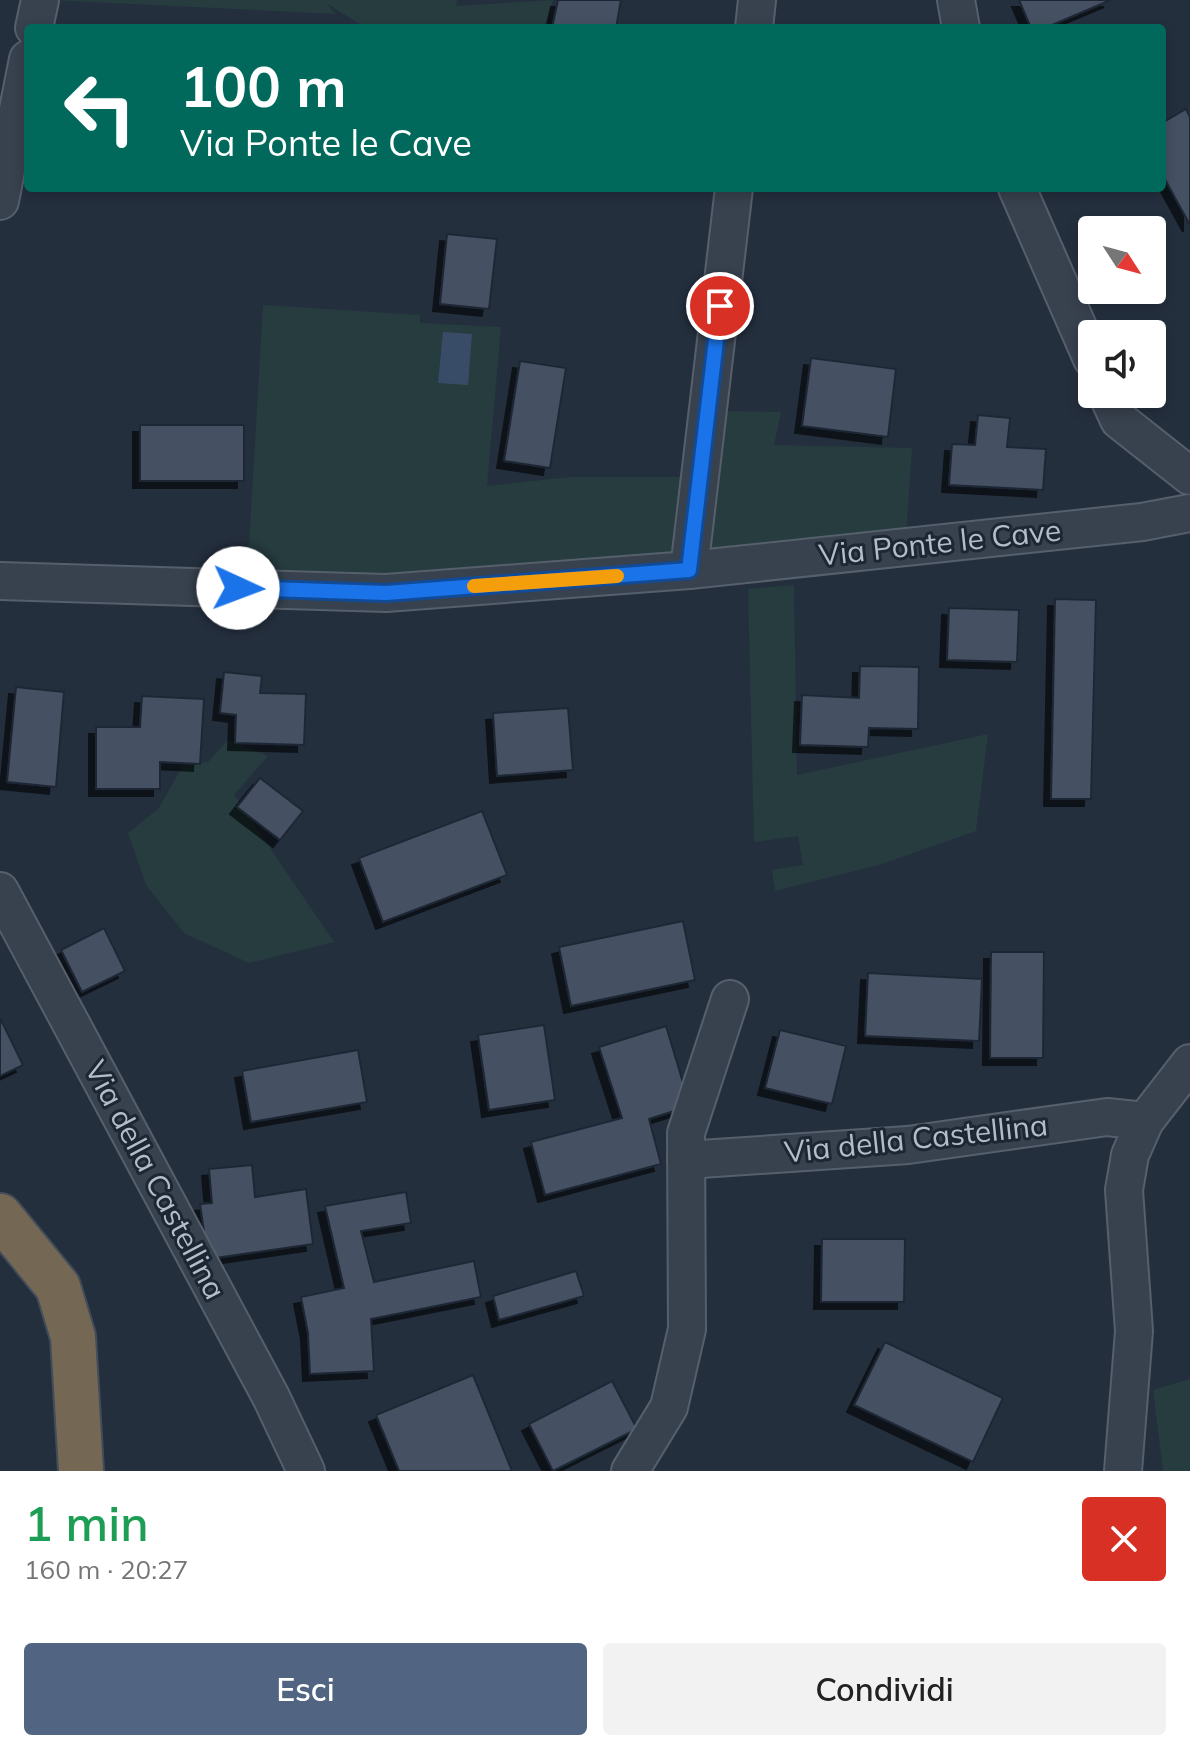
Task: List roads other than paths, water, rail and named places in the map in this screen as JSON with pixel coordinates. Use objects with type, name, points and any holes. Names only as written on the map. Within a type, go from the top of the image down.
[{"type":"highway","points":[[0,1216],[58,1287],[73,1337],[81,1471]]},
{"type":"highway","points":[[0,1261],[39,1291],[73,1337]]},
{"type":"street","points":[[35,24],[40,0]]},
{"type":"street","points":[[754,24],[757,0]]},
{"type":"street","points":[[956,0],[960,24]]},
{"type":"street","points":[[0,201],[24,79]]},
{"type":"street","points":[[689,570],[734,192]]},
{"type":"street","points":[[1019,192],[1078,327]]},
{"type":"street","points":[[1113,408],[1119,420],[1190,476]]},
{"type":"street","name":"Via Ponte le Cave","points":[[0,581],[386,593],[689,570],[1142,522],[1190,513]]},
{"type":"street","name":"Via della Castellina","points":[[0,891],[271,1397],[306,1471]]},
{"type":"street","points":[[630,1471],[669,1407],[687,1329],[686,1133],[730,999]]},
{"type":"street","points":[[1123,1471],[1134,1331],[1124,1190],[1130,1155],[1145,1121],[1190,1063]]},
{"type":"street","name":"Via della Castellina","points":[[686,1160],[908,1145],[1107,1117],[1145,1121]]},
{"type":"water","points":[[443,332],[472,334],[468,385],[438,383]]}]
